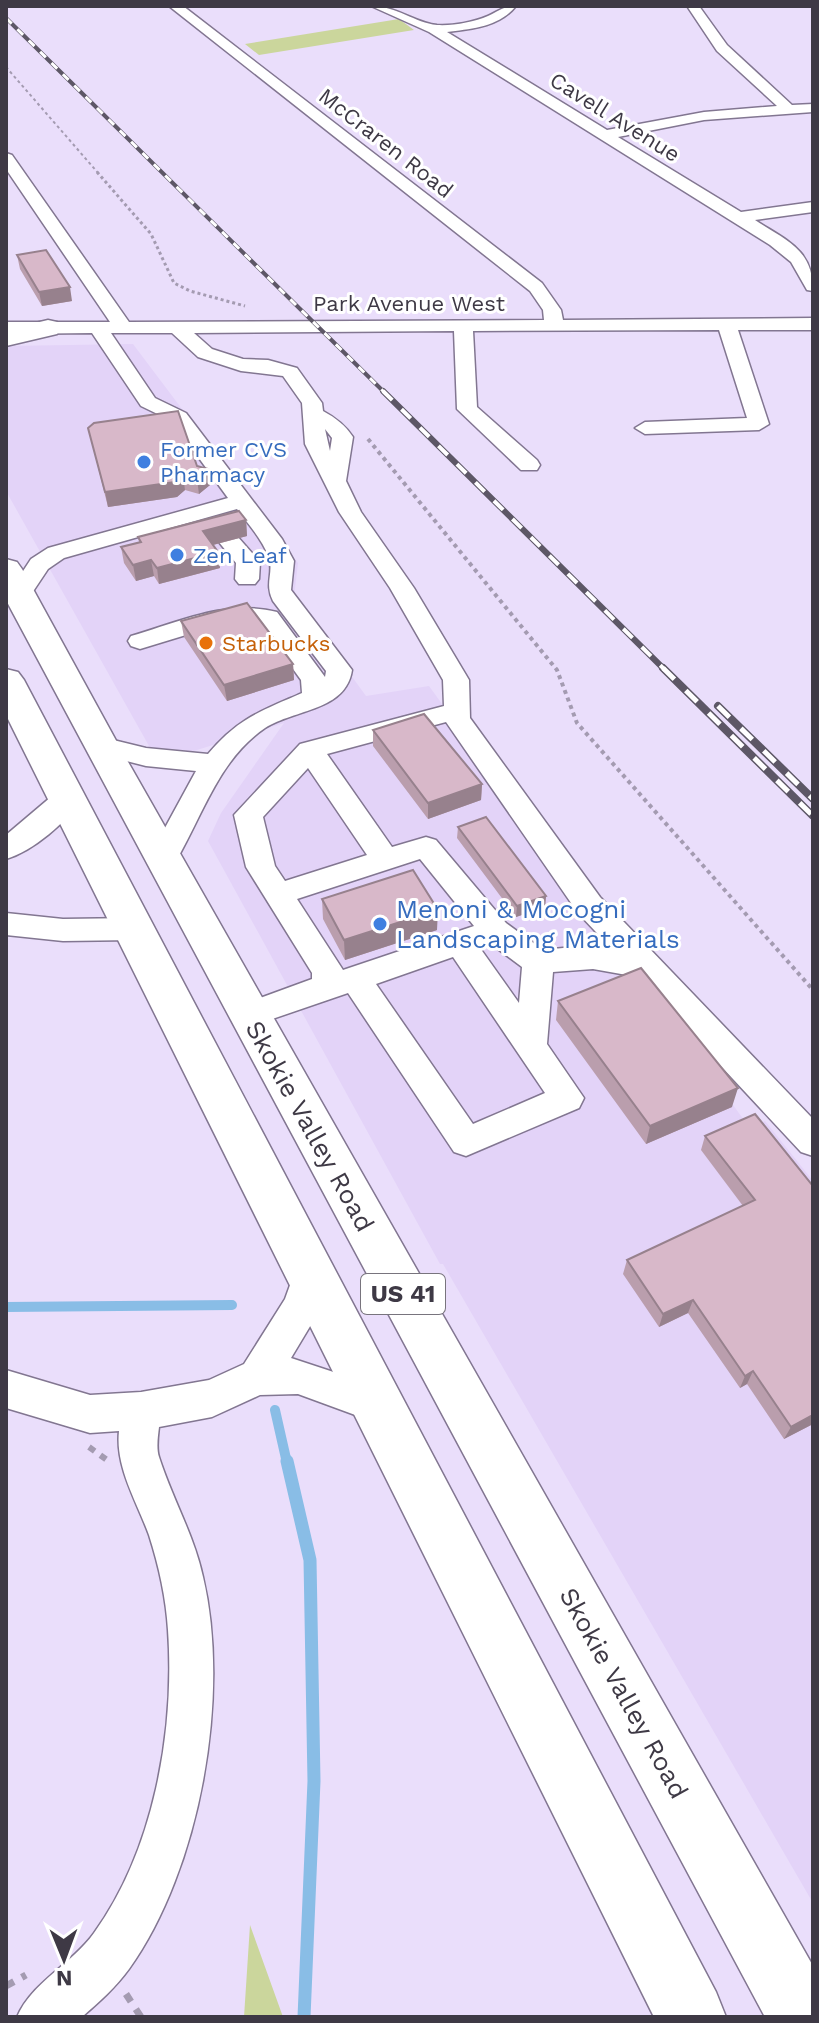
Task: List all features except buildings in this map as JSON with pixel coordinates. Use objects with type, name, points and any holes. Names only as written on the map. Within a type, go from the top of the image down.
[{"type":"highway","points":[[6,338],[48,328]]},
{"type":"highway","name":"Skokie Valley Road","points":[[13,582],[803,2017]]},
{"type":"highway","name":"US 41","points":[[6,680],[691,2017]]},
{"type":"street","name":"McCraren Road","points":[[175,6],[536,287],[552,310],[555,326]]},
{"type":"street","name":"Cavell Avenue","points":[[377,6],[434,29],[737,218],[798,259],[813,286]]},
{"type":"street","points":[[434,29],[487,20],[505,13],[510,6]]},
{"type":"street","points":[[693,6],[722,48],[788,109]]},
{"type":"street","points":[[603,135],[704,116],[813,108]]},
{"type":"street","points":[[6,158],[124,328]]},
{"type":"street","points":[[737,218],[813,207]]},
{"type":"street","name":"Park Avenue West","points":[[6,328],[813,324]]},
{"type":"street","points":[[645,428],[759,424],[727,325]]},
{"type":"street","points":[[463,326],[467,409],[529,465]]},
{"type":"street","points":[[98,328],[148,402],[179,417],[207,482],[242,501],[274,544],[282,561],[279,590],[339,670],[337,684],[316,700],[260,720],[237,737],[182,815],[163,859]]},
{"type":"street","points":[[178,328],[205,353],[241,365],[268,366],[290,372],[312,403],[316,444],[350,512],[402,588],[456,680],[457,719],[589,905],[813,1142]]},
{"type":"street","points":[[184,517],[183,504],[207,482]]},
{"type":"street","points":[[13,582],[56,553],[242,501]]},
{"type":"street","points":[[88,559],[216,525],[248,562],[247,579]]},
{"type":"street","points":[[140,641],[239,613],[257,613],[268,617],[314,680],[316,700]]},
{"type":"street","points":[[457,711],[310,750],[248,815],[261,867],[296,908],[328,972],[342,983],[466,1142],[567,1098],[460,944]]},
{"type":"street","points":[[101,746],[146,757],[217,764]]},
{"type":"street","points":[[310,750],[386,860]]},
{"type":"street","points":[[6,849],[36,828],[68,798]]},
{"type":"street","points":[[296,908],[386,860],[426,847],[495,931],[538,962],[593,957],[651,968]]},
{"type":"street","points":[[352,898],[443,867]]},
{"type":"street","points":[[6,924],[63,930],[134,929]]},
{"type":"street","points":[[249,1015],[495,931]]},
{"type":"street","points":[[531,1046],[538,962]]},
{"type":"street","points":[[258,1377],[302,1306],[311,1275]]},
{"type":"street","points":[[6,1389],[90,1414],[141,1411],[212,1398],[258,1377],[298,1376],[377,1404]]},
{"type":"street","points":[[43,2017],[65,1999],[112,1950],[146,1890],[169,1825],[183,1753],[190,1680],[186,1597],[151,1485],[138,1456],[141,1411]]},
{"type":"path","points":[[6,67],[151,234],[174,283],[190,291],[244,306],[264,327]]},
{"type":"path","points":[[365,436],[557,670],[577,723],[813,990]]},
{"type":"path","points":[[85,1444],[108,1461],[114,1473]]},
{"type":"path","points":[[6,1986],[38,1966]]},
{"type":"shaded area","points":[[133,344],[298,563],[294,597],[366,696],[429,686],[749,1127],[765,1121],[813,1181],[813,1903],[443,1264],[440,1264],[208,841],[221,813],[284,723],[158,762],[6,491],[6,346]]},
{"type":"green space","points":[[399,19],[414,30],[259,55],[245,44]]},
{"type":"green space","points":[[250,1925],[283,2017],[244,2017]]},
{"type":"waterway","points":[[6,1307],[232,1305]]},
{"type":"waterway","points":[[275,1410],[287,1463]]},
{"type":"waterway","points":[[287,1461],[310,1560],[314,1781],[304,2017]]},
{"type":"railway","points":[[6,18],[385,393]]},
{"type":"railway","points":[[383,391],[665,670]]},
{"type":"railway","points":[[663,668],[813,816]]},
{"type":"railway","points":[[718,706],[813,799]]},
{"type":"place","name":"Former CVS Pharmacy","points":[[144,462]]},
{"type":"place","name":"Zen Leaf","points":[[177,555]]},
{"type":"place","name":"Starbucks","points":[[206,643]]},
{"type":"place","name":"Menoni & Mocogni Landscaping Materials","points":[[380,924]]}]
